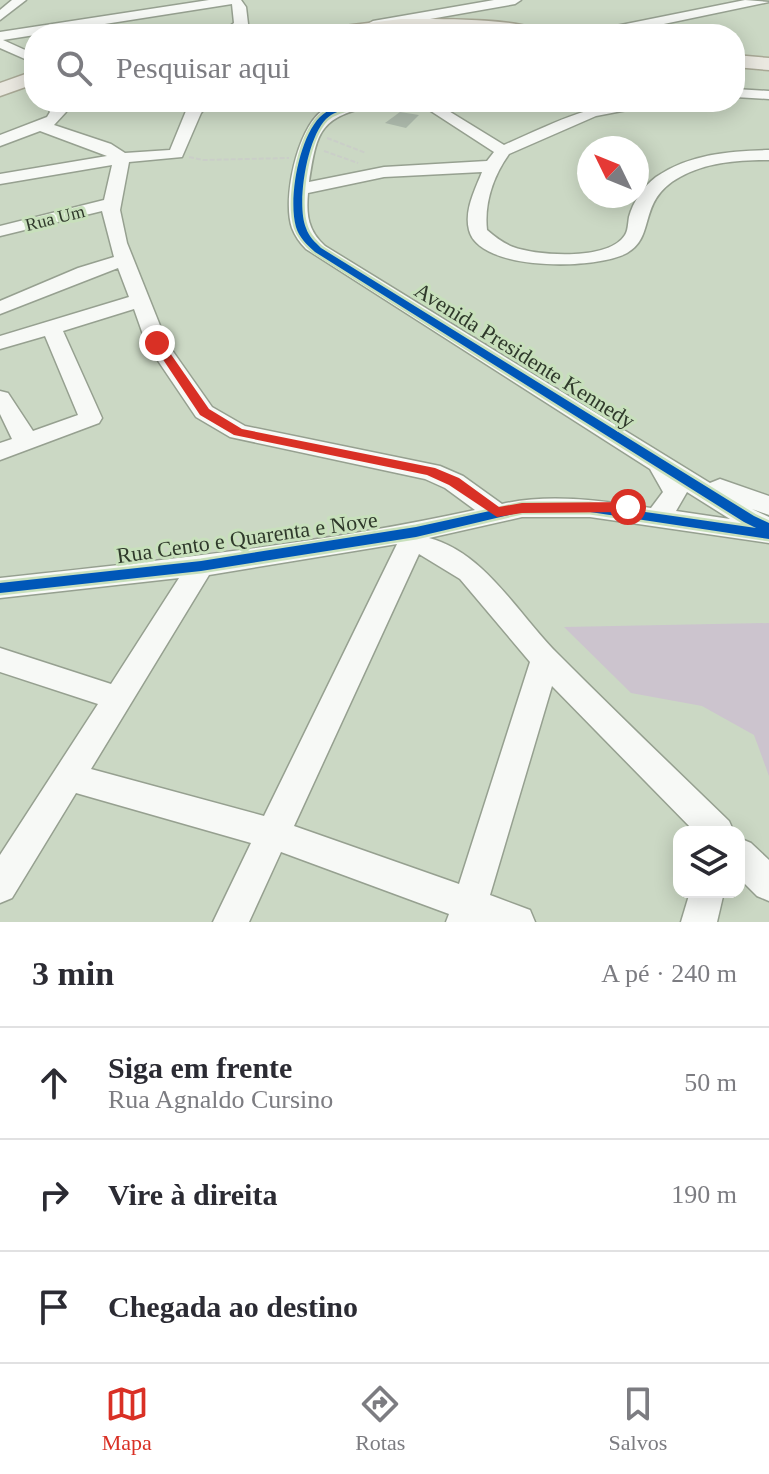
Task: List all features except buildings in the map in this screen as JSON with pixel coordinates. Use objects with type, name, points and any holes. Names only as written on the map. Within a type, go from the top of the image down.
[{"type":"main road","points":[[393,24],[435,20],[472,24]]},
{"type":"main road","points":[[0,90],[24,78]]},
{"type":"street","points":[[1,0],[20,0]]},
{"type":"street","points":[[0,16],[20,0]]},
{"type":"street","points":[[78,24],[234,0],[240,7],[243,24]]},
{"type":"street","points":[[405,0],[435,20],[515,0]]},
{"type":"street","points":[[704,0],[722,9]]},
{"type":"street","points":[[646,24],[764,0]]},
{"type":"street","points":[[0,36],[24,32]]},
{"type":"street","points":[[0,43],[24,66]]},
{"type":"street","points":[[0,56],[24,70]]},
{"type":"street","points":[[745,94],[769,95]]},
{"type":"street","points":[[0,141],[42,126],[53,120],[58,112]]},
{"type":"street","points":[[0,179],[122,158],[176,154],[194,112]]},
{"type":"street","name":"Avenida Presidente Kennedy","points":[[334,112],[318,123],[300,189],[299,225],[318,250],[659,462],[764,518]]},
{"type":"street","points":[[440,112],[503,151]]},
{"type":"street","points":[[592,112],[503,151],[492,166],[476,211],[478,232],[489,242],[509,252],[545,259],[582,260],[621,248],[634,238],[642,203],[662,181],[683,168],[717,158],[769,155]]},
{"type":"street","points":[[42,126],[105,147],[122,158]]},
{"type":"street","points":[[122,158],[111,204],[124,260],[157,343],[191,397],[218,422],[255,436],[431,472],[454,482],[497,513]]},
{"type":"street","points":[[300,189],[384,172],[492,166]]},
{"type":"street","name":"Rua Um","points":[[0,231],[111,204]]},
{"type":"street","points":[[0,308],[85,272],[124,260]]},
{"type":"street","points":[[0,343],[142,300]]},
{"type":"street","points":[[0,452],[91,418],[51,327]]},
{"type":"street","points":[[0,398],[15,418],[26,443]]},
{"type":"street","points":[[659,462],[675,492],[662,511]]},
{"type":"street","name":"Rua Cento e Quarenta e Nove","points":[[0,588],[414,538],[522,508],[590,508]]},
{"type":"street","points":[[590,508],[764,518]]},
{"type":"street","points":[[590,508],[690,523],[764,518]]},
{"type":"street","points":[[231,922],[414,538],[469,572],[545,660],[711,826]]},
{"type":"street","points":[[5,870],[68,777],[201,566]]},
{"type":"street","points":[[0,660],[117,698]]},
{"type":"street","points":[[466,913],[545,660]]},
{"type":"street","points":[[68,777],[271,833],[466,913],[517,922]]},
{"type":"street","points":[[745,860],[769,884]]},
{"type":"street","points":[[699,922],[705,898]]},
{"type":"path","points":[[320,135],[366,153]]},
{"type":"path","points":[[176,154],[203,160],[311,153],[361,164]]},
{"type":"shaded area","points":[[769,623],[769,776],[754,735],[702,706],[631,693],[564,627]]},
{"type":"cycle path","points":[[331,112],[323,118],[311,138],[302,169],[298,202],[301,229],[318,250],[749,519],[769,528]]},
{"type":"cycle path","points":[[0,588],[201,566],[416,532],[522,508],[590,508],[769,534]]},
{"type":"route","points":[[157,343],[204,412],[238,432],[431,472],[454,482],[497,513],[522,508],[628,507]]}]
